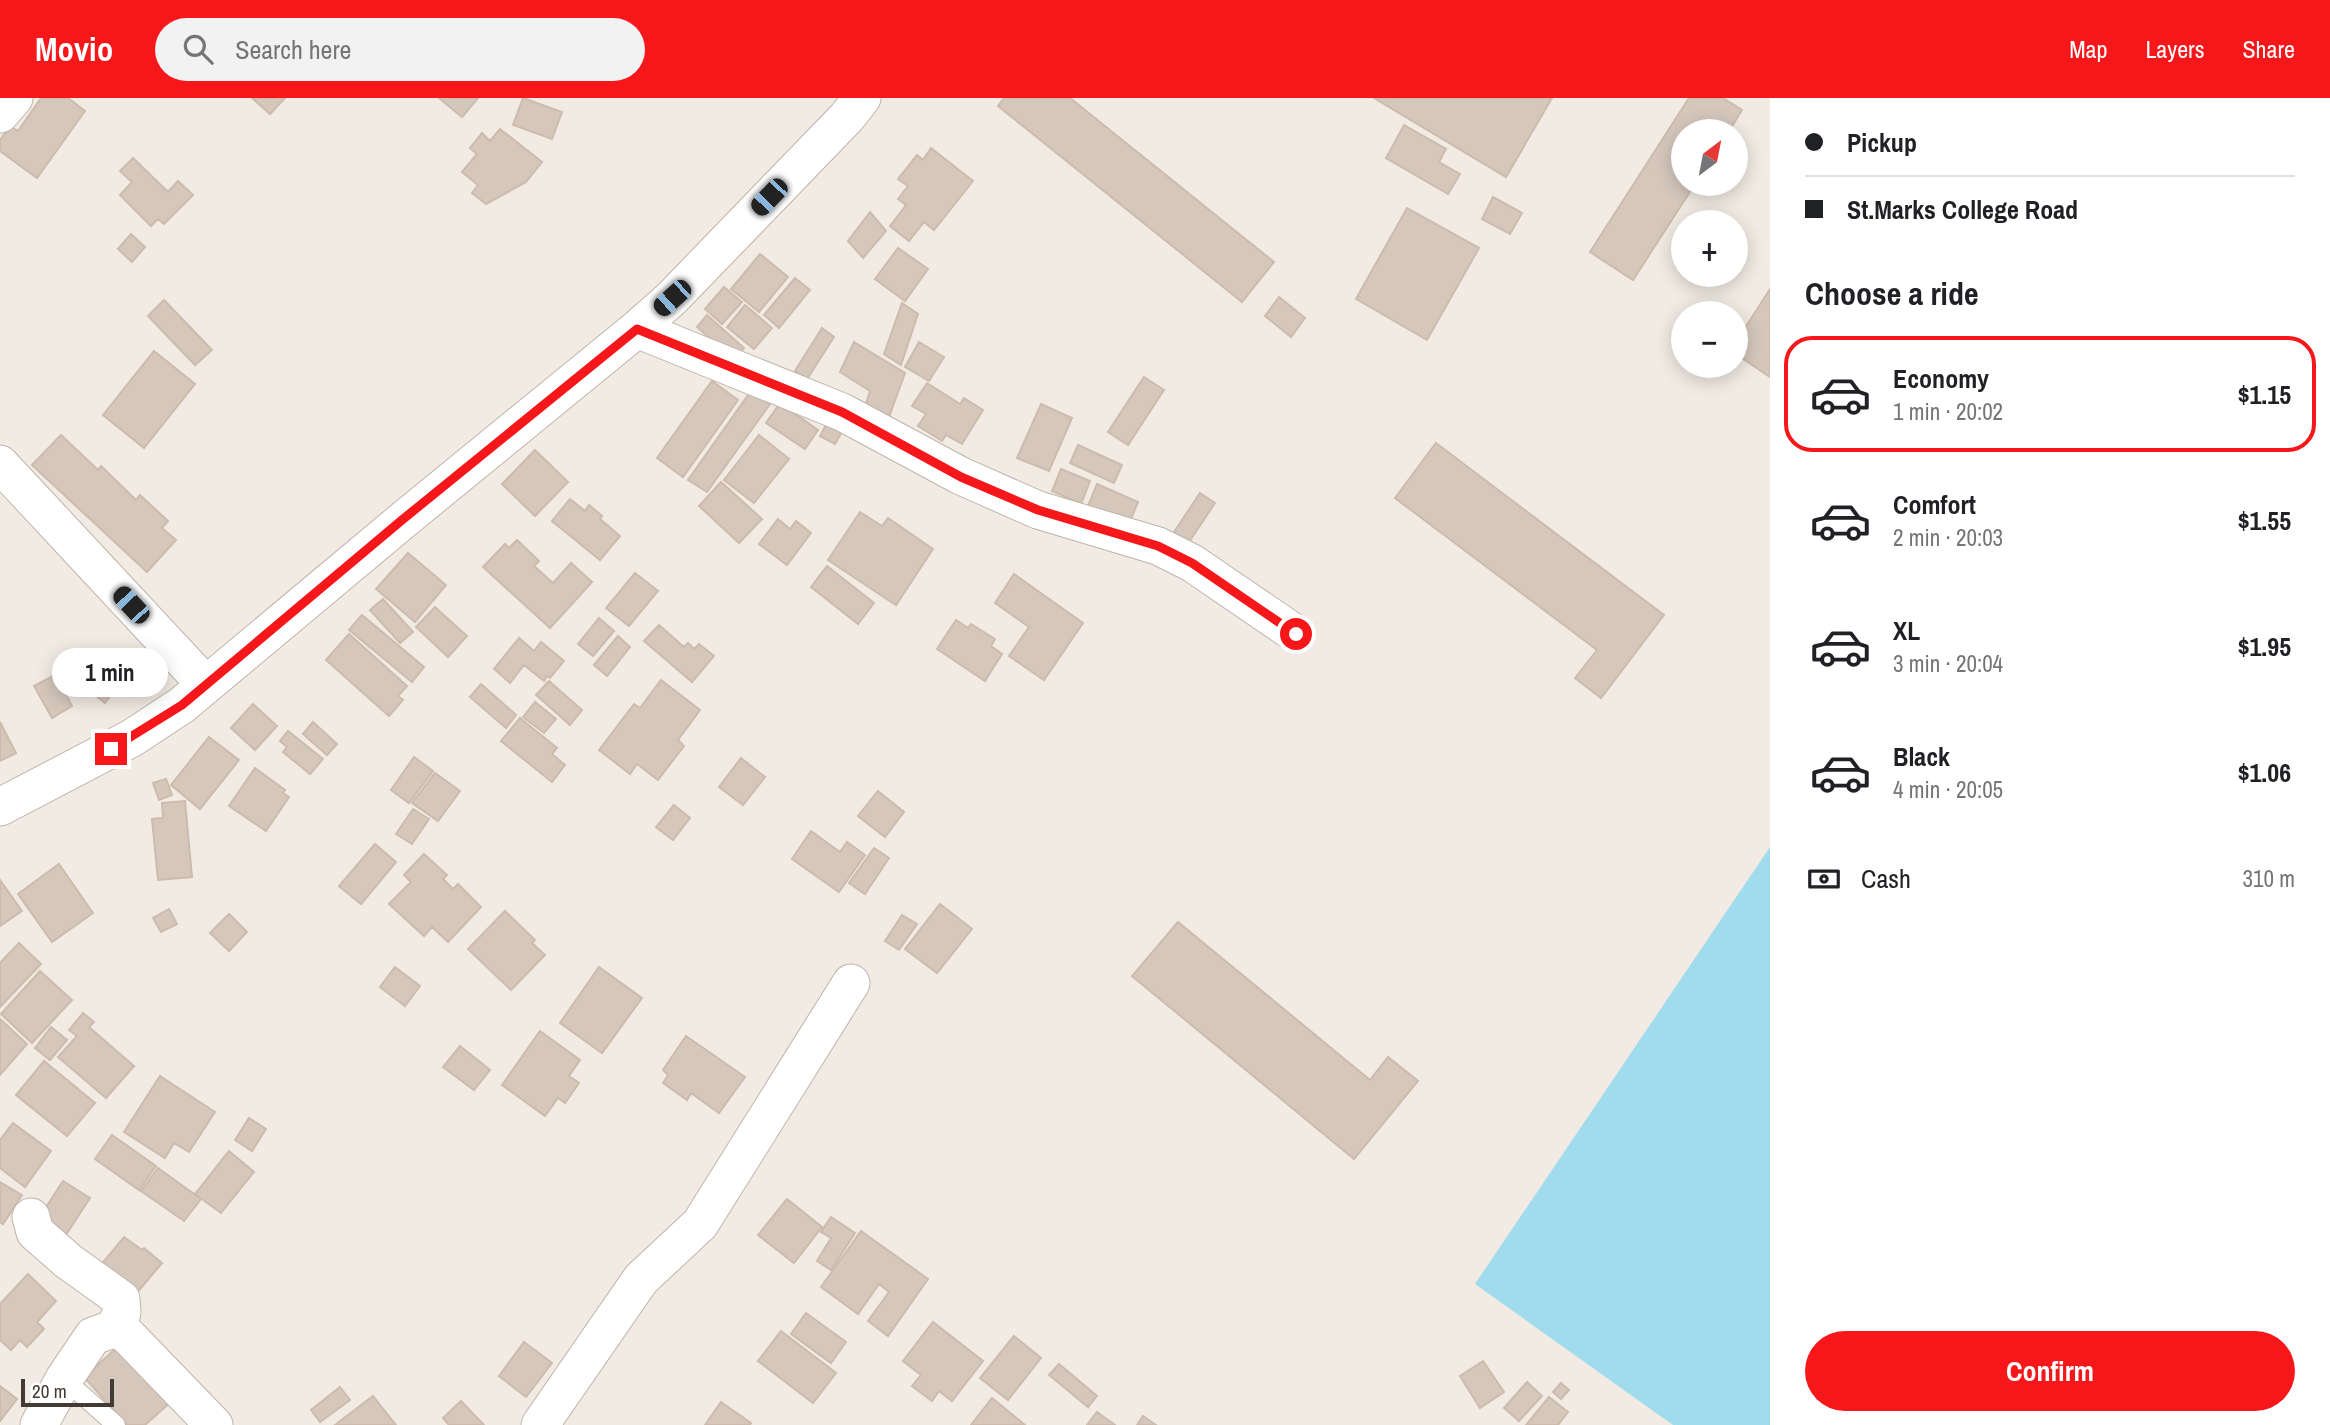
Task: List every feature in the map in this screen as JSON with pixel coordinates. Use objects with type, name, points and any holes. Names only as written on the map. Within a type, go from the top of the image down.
[{"type":"street","points":[[0,114],[14,98]]},
{"type":"street","points":[[0,807],[132,738],[182,705],[402,520],[637,329],[682,288],[848,117],[862,98]]},
{"type":"street","points":[[637,329],[842,412],[961,477],[1038,510],[1158,546],[1192,563],[1296,634]]},
{"type":"street","points":[[0,464],[206,685]]},
{"type":"street","points":[[540,1425],[641,1279],[700,1224],[851,983]]},
{"type":"street","points":[[31,1217],[35,1232],[68,1261],[121,1299],[122,1313],[113,1329]]},
{"type":"street","points":[[39,1425],[64,1379],[93,1336],[113,1329],[126,1334],[214,1425]]},
{"type":"lane","points":[[64,1379],[116,1425]]},
{"type":"water","points":[[1770,847],[1770,1425],[1673,1425],[1475,1284]]},
{"type":"building","points":[[41,98],[68,98],[85,111],[37,178],[0,151],[0,140],[10,126],[18,131]]},
{"type":"building","points":[[252,98],[285,98],[270,114]]},
{"type":"building","points":[[439,98],[478,98],[462,117]]},
{"type":"building","points":[[523,98],[562,112],[552,139],[513,125]]},
{"type":"building","points":[[1004,98],[1070,98],[1274,262],[1242,302],[998,106]]},
{"type":"building","points":[[1374,98],[1552,98],[1506,177]]},
{"type":"building","points":[[1689,98],[1723,98],[1742,110],[1736,119],[1676,119]]},
{"type":"building","points":[[1404,125],[1446,149],[1439,162],[1460,174],[1448,194],[1386,158]]},
{"type":"building","points":[[1671,126],[1671,196],[1687,196],[1678,210],[1671,210],[1671,221],[1633,280],[1590,252]]},
{"type":"building","points":[[500,129],[542,162],[526,182],[486,204],[472,193],[478,185],[462,172],[477,154],[470,148],[482,133],[490,141]]},
{"type":"building","points":[[931,148],[973,181],[934,230],[924,222],[909,241],[890,226],[906,205],[898,199],[908,186],[898,179],[917,155],[923,160]]},
{"type":"building","points":[[133,158],[168,192],[178,181],[193,195],[164,224],[158,219],[151,226],[120,195],[132,182],[120,171]]},
{"type":"building","points":[[1493,197],[1522,213],[1510,234],[1482,219]]},
{"type":"building","points":[[1407,208],[1479,248],[1427,340],[1356,299]]},
{"type":"building","points":[[870,212],[886,231],[863,258],[848,241]]},
{"type":"building","points":[[131,234],[145,247],[132,262],[118,249]]},
{"type":"building","points":[[898,248],[928,269],[905,301],[875,279]]},
{"type":"building","points":[[760,254],[788,277],[759,312],[731,289]]},
{"type":"building","points":[[795,278],[810,290],[779,328],[764,315]]},
{"type":"building","points":[[724,287],[742,302],[722,324],[705,309]]},
{"type":"building","points":[[1770,289],[1770,377],[1748,362],[1748,323]]},
{"type":"building","points":[[1279,297],[1305,318],[1291,337],[1265,316]]},
{"type":"building","points":[[164,300],[212,350],[195,365],[148,316]]},
{"type":"building","points":[[902,303],[918,314],[901,365],[884,354]]},
{"type":"building","points":[[745,305],[772,328],[754,349],[727,327]]},
{"type":"building","points":[[707,315],[744,348],[734,360],[697,327]]},
{"type":"building","points":[[822,328],[834,337],[807,379],[795,371]]},
{"type":"building","points":[[854,342],[905,373],[885,428],[863,413],[870,391],[840,372]]},
{"type":"building","points":[[919,342],[944,357],[929,381],[905,367]]},
{"type":"building","points":[[154,351],[195,384],[144,448],[103,415]]},
{"type":"building","points":[[1144,377],[1164,390],[1128,445],[1108,432]]},
{"type":"building","points":[[712,381],[738,400],[683,477],[657,458]]},
{"type":"building","points":[[927,383],[960,404],[964,398],[983,410],[962,444],[946,435],[942,441],[918,426],[926,414],[912,406]]},
{"type":"building","points":[[751,391],[770,404],[707,492],[688,480]]},
{"type":"building","points":[[780,403],[818,430],[805,449],[766,423]]},
{"type":"building","points":[[1041,404],[1072,418],[1049,471],[1017,458]]},
{"type":"building","points":[[828,421],[843,430],[835,444],[820,436]]},
{"type":"building","points":[[61,435],[98,470],[101,466],[136,500],[140,495],[168,521],[162,528],[176,540],[147,572],[32,465]]},
{"type":"building","points":[[759,435],[789,459],[754,503],[724,480]]},
{"type":"building","points":[[1436,443],[1664,615],[1601,698],[1575,678],[1597,650],[1395,498]]},
{"type":"building","points":[[1078,445],[1122,465],[1114,483],[1070,463]]},
{"type":"building","points":[[535,450],[568,482],[535,516],[502,484]]},
{"type":"building","points":[[1061,469],[1090,481],[1081,504],[1052,491]]},
{"type":"building","points":[[721,482],[762,519],[739,543],[699,506]]},
{"type":"building","points":[[1097,484],[1138,502],[1129,524],[1088,506]]},
{"type":"building","points":[[1200,493],[1215,503],[1185,548],[1170,538]]},
{"type":"building","points":[[570,499],[585,511],[589,505],[602,516],[600,519],[620,536],[600,560],[552,521]]},
{"type":"building","points":[[860,512],[882,526],[888,518],[933,549],[896,605],[828,560]]},
{"type":"building","points":[[778,519],[790,529],[796,521],[811,533],[787,565],[759,544]]},
{"type":"building","points":[[517,540],[539,561],[534,566],[553,583],[571,563],[592,582],[550,628],[483,567],[505,544],[509,548]]},
{"type":"building","points":[[408,553],[446,585],[415,622],[376,589]]},
{"type":"building","points":[[827,566],[874,603],[858,624],[811,587]]},
{"type":"building","points":[[635,573],[658,591],[629,626],[606,608]]},
{"type":"building","points":[[1014,574],[1083,623],[1044,680],[1009,656],[1029,627],[995,603]]},
{"type":"building","points":[[383,599],[413,632],[400,643],[370,610]]},
{"type":"building","points":[[435,607],[467,636],[448,657],[416,627]]},
{"type":"building","points":[[362,615],[424,667],[412,682],[349,630]]},
{"type":"building","points":[[599,618],[614,631],[593,656],[578,644]]},
{"type":"building","points":[[956,620],[968,628],[971,624],[995,639],[991,646],[1002,654],[985,681],[937,649]]},
{"type":"building","points":[[659,625],[684,647],[688,643],[694,649],[699,644],[714,656],[692,682],[644,641]]},
{"type":"building","points":[[349,634],[407,686],[398,696],[403,700],[389,716],[326,660]]},
{"type":"building","points":[[618,636],[630,647],[607,676],[594,665]]},
{"type":"building","points":[[519,638],[534,651],[541,642],[564,661],[550,678],[547,676],[544,681],[524,665],[510,683],[494,669]]},
{"type":"building","points":[[111,662],[126,673],[105,703],[90,691]]},
{"type":"building","points":[[55,675],[72,706],[52,718],[34,686]]},
{"type":"building","points":[[661,680],[700,710],[678,740],[684,746],[658,780],[637,764],[630,774],[599,750],[634,704],[640,708]]},
{"type":"building","points":[[549,681],[582,710],[570,725],[536,695]]},
{"type":"building","points":[[481,684],[516,715],[506,728],[470,697]]},
{"type":"building","points":[[535,702],[556,719],[544,733],[523,717]]},
{"type":"building","points":[[253,704],[277,726],[255,750],[231,728]]},
{"type":"building","points":[[520,718],[557,748],[552,754],[565,765],[552,782],[501,741]]},
{"type":"building","points":[[0,722],[16,753],[0,761]]},
{"type":"building","points":[[313,722],[337,744],[327,755],[303,734]]},
{"type":"building","points":[[288,731],[323,759],[310,774],[283,752],[287,747],[280,741]]},
{"type":"building","points":[[209,737],[239,760],[200,809],[171,785]]},
{"type":"building","points":[[414,757],[433,771],[409,803],[391,790]]},
{"type":"building","points":[[741,758],[765,777],[743,805],[719,787]]},
{"type":"building","points":[[255,768],[285,790],[283,793],[289,797],[266,831],[229,806]]},
{"type":"building","points":[[435,773],[460,791],[438,821],[412,803]]},
{"type":"building","points":[[166,779],[172,795],[159,800],[153,783]]},
{"type":"building","points":[[878,791],[904,812],[885,837],[858,816]]},
{"type":"building","points":[[185,801],[192,877],[158,880],[152,819],[163,818],[162,803]]},
{"type":"building","points":[[674,805],[690,818],[673,840],[656,827]]},
{"type":"building","points":[[413,809],[429,819],[412,844],[396,834]]},
{"type":"building","points":[[811,831],[840,852],[847,842],[865,855],[839,892],[792,859]]},
{"type":"building","points":[[375,844],[396,862],[361,904],[339,886]]},
{"type":"building","points":[[874,848],[889,858],[865,894],[849,883]]},
{"type":"building","points":[[424,854],[447,875],[443,879],[453,889],[458,884],[481,907],[448,942],[432,927],[424,936],[389,904],[411,882],[404,875]]},
{"type":"building","points":[[59,864],[93,913],[52,942],[18,894]]},
{"type":"building","points":[[0,880],[22,911],[0,926]]},
{"type":"building","points":[[940,904],[972,929],[937,973],[905,949]]},
{"type":"building","points":[[169,909],[177,924],[161,932],[153,918]]},
{"type":"building","points":[[505,911],[535,940],[532,943],[545,955],[511,990],[468,949]]},
{"type":"building","points":[[229,914],[247,932],[229,951],[210,933]]},
{"type":"building","points":[[902,915],[917,924],[899,950],[885,941]]},
{"type":"building","points":[[1178,922],[1370,1080],[1388,1057],[1418,1081],[1354,1159],[1132,976]]},
{"type":"building","points":[[19,943],[41,964],[0,1007],[0,963]]},
{"type":"building","points":[[395,967],[420,986],[405,1006],[380,987]]},
{"type":"building","points":[[599,967],[642,998],[602,1053],[560,1023]]},
{"type":"building","points":[[40,971],[72,1000],[32,1043],[1,1014]]},
{"type":"building","points":[[83,1013],[94,1022],[89,1027],[134,1066],[106,1098],[58,1057],[77,1036],[69,1030]]},
{"type":"building","points":[[0,1019],[27,1044],[0,1075]]},
{"type":"building","points":[[51,1027],[67,1040],[50,1060],[35,1048]]},
{"type":"building","points":[[540,1031],[580,1060],[569,1076],[579,1083],[565,1103],[558,1098],[545,1116],[502,1085]]},
{"type":"building","points":[[686,1036],[745,1077],[719,1113],[691,1093],[687,1100],[663,1083],[668,1075],[663,1070]]},
{"type":"building","points":[[460,1046],[490,1070],[474,1090],[443,1067]]},
{"type":"building","points":[[44,1061],[95,1103],[67,1136],[16,1095]]},
{"type":"building","points":[[160,1076],[215,1112],[189,1152],[174,1143],[165,1158],[124,1132]]},
{"type":"building","points":[[249,1118],[266,1129],[252,1151],[235,1140]]},
{"type":"building","points":[[13,1123],[51,1151],[25,1187],[0,1168],[0,1140]]},
{"type":"building","points":[[112,1135],[156,1166],[139,1190],[95,1159]]},
{"type":"building","points":[[229,1151],[254,1172],[221,1213],[195,1194]]},
{"type":"building","points":[[158,1168],[201,1199],[184,1221],[141,1191]]},
{"type":"building","points":[[63,1181],[90,1198],[62,1241],[35,1224]]},
{"type":"building","points":[[0,1182],[22,1195],[3,1224],[0,1222]]},
{"type":"building","points":[[787,1199],[822,1227],[794,1263],[758,1235]]},
{"type":"building","points":[[831,1217],[855,1233],[831,1270],[817,1261],[831,1238],[821,1232]]},
{"type":"building","points":[[861,1231],[928,1279],[888,1336],[868,1321],[889,1292],[879,1284],[858,1314],[821,1287]]},
{"type":"building","points":[[124,1237],[142,1250],[144,1248],[162,1263],[130,1301],[95,1272]]},
{"type":"building","points":[[28,1274],[56,1301],[37,1322],[44,1329],[27,1347],[20,1340],[11,1350],[0,1340],[0,1304]]},
{"type":"building","points":[[806,1313],[846,1342],[831,1363],[791,1334]]},
{"type":"building","points":[[933,1322],[983,1361],[952,1401],[939,1391],[932,1401],[912,1386],[921,1375],[903,1361]]},
{"type":"building","points":[[781,1331],[836,1373],[813,1403],[758,1361]]},
{"type":"building","points":[[1014,1336],[1041,1358],[1008,1400],[980,1378]]},
{"type":"building","points":[[524,1342],[552,1363],[526,1397],[499,1376]]},
{"type":"building","points":[[121,1344],[172,1401],[145,1425],[127,1425],[84,1377]]},
{"type":"building","points":[[1483,1361],[1504,1392],[1480,1408],[1460,1376]]},
{"type":"building","points":[[1059,1364],[1097,1396],[1088,1407],[1049,1375]]},
{"type":"building","points":[[1527,1382],[1542,1396],[1519,1421],[1504,1408]]},
{"type":"building","points":[[1561,1383],[1569,1390],[1561,1399],[1553,1392]]},
{"type":"building","points":[[0,1386],[17,1399],[0,1421]]},
{"type":"building","points":[[340,1387],[350,1400],[320,1422],[311,1410]]},
{"type":"building","points":[[373,1396],[396,1425],[335,1425]]},
{"type":"building","points":[[1549,1397],[1568,1412],[1558,1425],[1526,1425]]},
{"type":"building","points":[[992,1398],[1025,1425],[971,1425]]},
{"type":"building","points":[[461,1401],[484,1425],[449,1425],[443,1418]]},
{"type":"building","points":[[721,1402],[751,1423],[750,1425],[705,1425]]},
{"type":"building","points":[[1097,1412],[1115,1425],[1087,1425]]},
{"type":"building","points":[[1143,1416],[1156,1425],[1137,1425]]},
{"type":"route","points":[[111,749],[182,705],[402,520],[637,329],[842,412],[961,477],[1038,510],[1158,546],[1192,563],[1296,634]]}]
